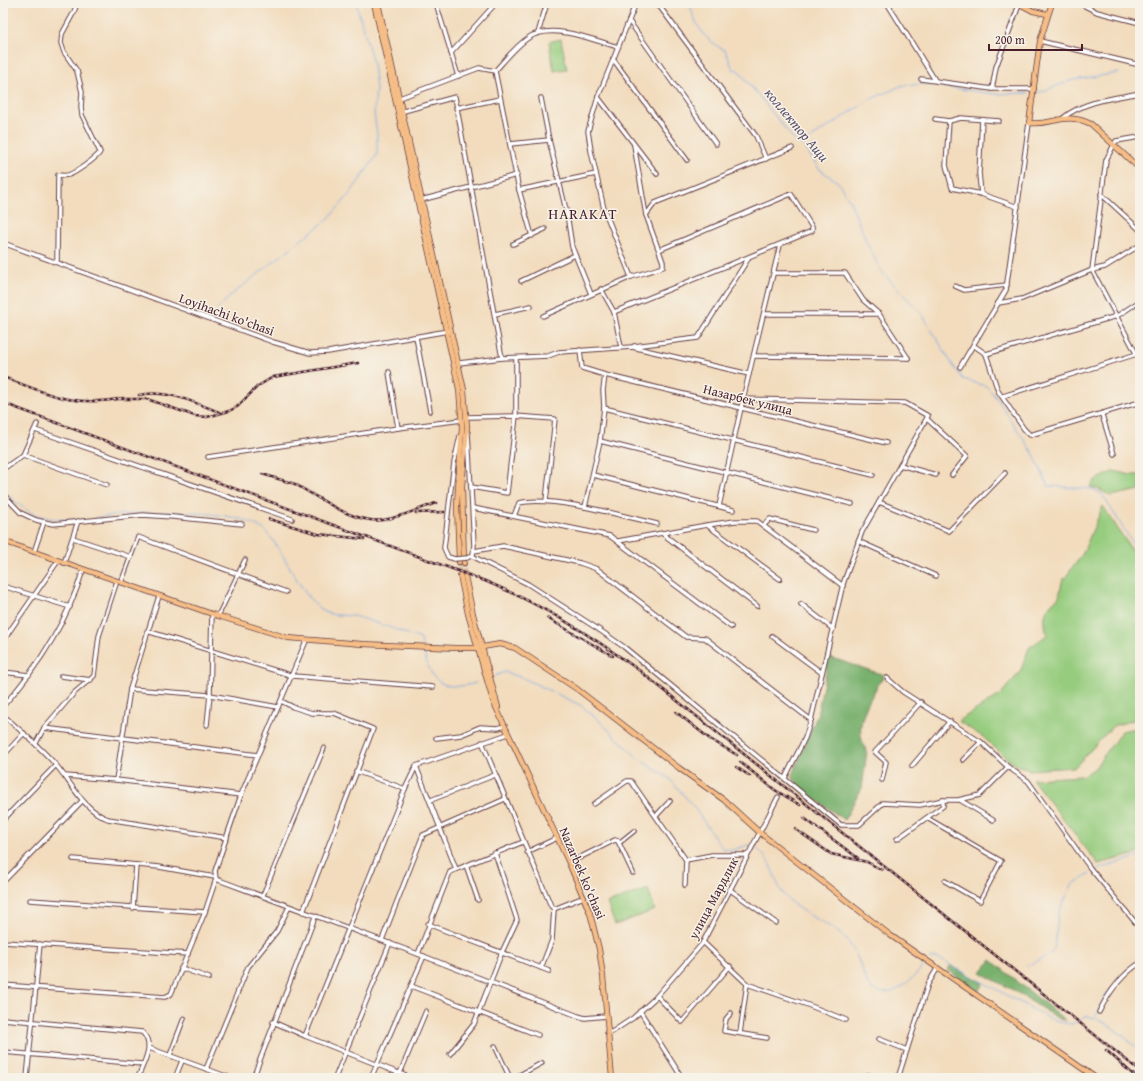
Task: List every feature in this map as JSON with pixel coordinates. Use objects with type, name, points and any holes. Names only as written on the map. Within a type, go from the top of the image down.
[{"type":"main road","points":[[374,3],[398,98]]},
{"type":"main road","points":[[378,3],[449,331],[459,363],[467,417],[464,427],[461,561]]},
{"type":"main road","points":[[1052,3],[1047,14],[1040,41],[1029,123],[1035,124],[1063,118],[1079,119],[1091,124],[1140,169]]},
{"type":"main road","points":[[1018,4],[1033,11],[1047,14]]},
{"type":"main road","points":[[401,112],[449,331],[464,427]]},
{"type":"main road","points":[[3,541],[218,616],[270,633],[306,641],[427,647],[479,647],[507,645],[524,652],[577,689],[679,768],[724,800],[758,832],[867,918],[937,969],[1096,1078]]},
{"type":"main road","name":"Nazarbek ko'chasi","points":[[463,575],[463,595],[479,647],[493,701],[499,710],[508,734],[584,897],[599,950],[612,1078]]},
{"type":"street","points":[[56,261],[58,175],[67,176],[74,173],[94,159],[100,152],[82,115],[82,92],[77,71],[64,52],[61,43],[62,34],[74,12],[77,3]]},
{"type":"street","points":[[436,3],[458,76]]},
{"type":"street","points":[[451,52],[496,3]]},
{"type":"street","points":[[538,33],[546,3]]},
{"type":"street","points":[[619,3],[633,8]]},
{"type":"street","points":[[631,277],[604,209],[588,131],[598,97],[636,3]]},
{"type":"street","points":[[657,3],[756,136],[766,159]]},
{"type":"street","points":[[1079,3],[1098,12],[1140,23]]},
{"type":"street","points":[[889,4],[935,80]]},
{"type":"street","points":[[992,89],[996,67],[1018,4]]},
{"type":"street","points":[[628,21],[716,144]]},
{"type":"street","points":[[495,70],[522,43],[538,33],[554,31],[618,47]]},
{"type":"street","points":[[1040,41],[1140,64]]},
{"type":"street","points":[[613,59],[687,160]]},
{"type":"street","points":[[398,98],[479,68],[495,70]]},
{"type":"street","points":[[495,70],[519,190],[532,236]]},
{"type":"street","points":[[921,80],[935,80],[992,89],[1034,89]]},
{"type":"street","points":[[1063,118],[1072,110],[1103,100],[1140,93]]},
{"type":"street","points":[[401,112],[455,97],[502,358]]},
{"type":"street","points":[[598,97],[657,174]]},
{"type":"street","points":[[541,98],[575,255],[591,294]]},
{"type":"street","points":[[456,108],[500,99]]},
{"type":"street","points":[[935,119],[949,120],[961,118],[999,121]]},
{"type":"street","points":[[949,120],[946,164],[952,188],[980,194],[1018,207]]},
{"type":"street","points":[[980,194],[979,173],[982,120]]},
{"type":"street","points":[[960,367],[1006,290],[1029,123]]},
{"type":"street","points":[[1003,396],[1138,354],[1092,270],[1106,160],[1113,144],[1116,141],[1140,137]]},
{"type":"street","points":[[510,144],[549,140]]},
{"type":"street","points":[[542,316],[631,277],[662,267],[663,262],[646,215],[634,144]]},
{"type":"street","points":[[646,215],[655,203],[792,148]]},
{"type":"street","points":[[519,190],[558,180],[596,174]]},
{"type":"street","points":[[421,200],[517,175]]},
{"type":"street","points":[[614,312],[780,245],[812,231],[812,227],[791,194],[659,250]]},
{"type":"street","points":[[1101,194],[1140,230]]},
{"type":"street","points":[[514,244],[545,229]]},
{"type":"street","name":"Loyihachi ko'chasi","points":[[3,243],[56,261],[273,342],[310,353],[328,352],[449,331]]},
{"type":"street","points":[[719,506],[780,245]]},
{"type":"street","points":[[998,304],[1022,299],[1092,270],[1105,267],[1140,245]]},
{"type":"street","points":[[521,281],[575,255]]},
{"type":"street","points":[[459,363],[502,358],[548,356],[559,352],[632,347],[698,338],[749,258]]},
{"type":"street","points":[[754,356],[908,358],[879,314],[863,300],[845,273],[774,273]]},
{"type":"street","points":[[955,286],[964,290],[1007,286]]},
{"type":"street","points":[[601,290],[614,312],[621,347]]},
{"type":"street","points":[[986,354],[1117,316],[1140,300]]},
{"type":"street","points":[[495,314],[531,306]]},
{"type":"street","points":[[765,314],[879,314]]},
{"type":"street","points":[[416,337],[430,411]]},
{"type":"street","points":[[973,345],[986,354],[998,391],[1030,436],[1140,402]]},
{"type":"street","points":[[632,347],[749,374]]},
{"type":"street","name":"Назарбек улица","points":[[580,350],[582,368],[886,443]]},
{"type":"street","points":[[471,487],[507,493],[516,416],[516,358]]},
{"type":"street","points":[[389,372],[398,428]]},
{"type":"street","points":[[584,507],[593,475],[600,441],[604,408],[603,390],[606,375]]},
{"type":"street","points":[[743,399],[905,403],[928,416],[927,419],[967,456],[952,475]]},
{"type":"street","points":[[604,408],[873,475]]},
{"type":"street","points":[[1102,415],[1114,454]]},
{"type":"street","points":[[467,417],[516,416],[555,418],[546,501]]},
{"type":"street","points":[[785,778],[805,738],[811,720],[843,586],[858,541],[927,419]]},
{"type":"street","points":[[208,457],[398,428],[462,420]]},
{"type":"street","points":[[3,469],[23,455],[37,424]]},
{"type":"street","points":[[464,427],[473,508],[474,551],[472,556],[461,561],[448,557],[444,548],[454,463],[464,427]]},
{"type":"street","points":[[35,430],[292,519]]},
{"type":"street","points":[[600,441],[852,504]]},
{"type":"street","points":[[23,455],[107,485]]},
{"type":"street","points":[[900,465],[936,475]]},
{"type":"street","points":[[879,502],[949,531],[1005,473]]},
{"type":"street","points":[[593,475],[733,510]]},
{"type":"street","points":[[3,494],[21,513],[53,524],[143,515],[242,524]]},
{"type":"street","points":[[514,516],[520,503],[531,500],[584,507],[657,524]]},
{"type":"street","points":[[473,508],[610,536],[731,627]]},
{"type":"street","points":[[764,525],[770,519],[813,530]]},
{"type":"street","points":[[64,563],[78,521]]},
{"type":"street","points":[[618,541],[707,525],[735,521],[757,521],[843,586]]},
{"type":"street","points":[[34,552],[44,522]]},
{"type":"street","points":[[707,525],[780,579]]},
{"type":"street","points":[[663,534],[757,606]]},
{"type":"street","points":[[36,743],[44,728],[74,694],[94,676],[99,636],[138,537],[286,592]]},
{"type":"street","points":[[73,538],[131,558]]},
{"type":"street","points":[[858,541],[936,576]]},
{"type":"street","points":[[474,551],[503,546],[580,563],[597,569],[686,637],[705,638],[811,720]]},
{"type":"street","points":[[472,556],[528,584],[624,647],[681,696],[785,778],[789,783],[841,825],[859,825],[883,803],[920,805],[943,800],[960,800],[980,795],[1008,767]]},
{"type":"street","points":[[218,616],[245,560]]},
{"type":"street","points":[[3,643],[33,596],[58,561]]},
{"type":"street","points":[[3,706],[29,675],[70,607],[83,570]]},
{"type":"street","points":[[3,586],[70,607]]},
{"type":"street","points":[[116,780],[130,689],[159,596]]},
{"type":"street","points":[[801,604],[833,629]]},
{"type":"street","points":[[207,725],[210,695],[212,614]]},
{"type":"street","points":[[3,630],[9,632]]},
{"type":"street","points":[[147,632],[293,676],[433,688]]},
{"type":"street","points":[[772,636],[822,673]]},
{"type":"street","points":[[3,985],[165,997],[172,994],[181,968],[205,912],[216,878],[226,838],[242,795],[278,707],[293,676],[306,641]]},
{"type":"street","points":[[3,672],[29,675]]},
{"type":"street","points":[[62,676],[91,680]]},
{"type":"street","points":[[887,678],[903,692],[921,702],[981,742],[1008,767],[1028,781],[1090,868],[1140,928]]},
{"type":"street","points":[[130,689],[210,695],[278,707]]},
{"type":"street","points":[[281,701],[293,707],[312,713],[334,713],[374,728],[356,771],[303,912]]},
{"type":"street","points":[[882,780],[886,762],[875,752],[921,702]]},
{"type":"street","points":[[3,715],[36,743],[65,776],[82,800],[99,816],[108,819],[226,838]]},
{"type":"street","points":[[912,766],[950,721]]},
{"type":"street","points":[[436,738],[461,735],[480,727],[498,728],[505,726]]},
{"type":"street","points":[[44,728],[258,755]]},
{"type":"street","points":[[3,756],[24,733]]},
{"type":"street","points":[[305,1036],[405,789],[416,766],[508,734]]},
{"type":"street","points":[[482,742],[527,852],[554,909],[552,940],[541,968]]},
{"type":"street","points":[[963,760],[981,742]]},
{"type":"street","points":[[263,895],[324,748]]},
{"type":"street","points":[[3,820],[56,765]]},
{"type":"street","points":[[416,766],[431,800],[456,869]]},
{"type":"street","points":[[356,771],[405,789]]},
{"type":"street","points":[[431,800],[495,775]]},
{"type":"street","points":[[65,776],[116,780],[242,795]]},
{"type":"street","points":[[594,804],[629,780],[686,860],[685,885]]},
{"type":"street","name":"улица Мардлик","points":[[607,1032],[612,1032],[657,996],[702,942],[758,832],[778,797]]},
{"type":"street","points":[[382,940],[423,835],[505,799]]},
{"type":"street","points":[[3,882],[82,800]]},
{"type":"street","points":[[897,839],[943,806],[943,800]]},
{"type":"street","points":[[960,800],[993,820]]},
{"type":"street","points":[[656,816],[670,801]]},
{"type":"street","points":[[927,818],[1001,861],[980,901],[945,881]]},
{"type":"street","points":[[619,843],[634,831]]},
{"type":"street","points":[[527,852],[557,838]]},
{"type":"street","points":[[569,863],[615,840],[619,843],[633,873]]},
{"type":"street","points":[[418,954],[428,924],[450,872],[523,842]]},
{"type":"street","points":[[450,1054],[474,1024],[502,952],[517,920],[495,853]]},
{"type":"street","points":[[686,860],[712,855],[747,855]]},
{"type":"street","points":[[73,859],[159,867],[216,878],[263,895],[315,917],[390,943],[581,1017],[606,1016]]},
{"type":"street","points":[[133,908],[136,865]]},
{"type":"street","points":[[466,865],[478,900]]},
{"type":"street","points":[[729,889],[776,923]]},
{"type":"street","points":[[554,909],[584,897]]},
{"type":"street","points":[[30,900],[205,912]]},
{"type":"street","points":[[206,1069],[248,967],[277,931],[289,907]]},
{"type":"street","points":[[253,1078],[273,1022],[315,917]]},
{"type":"street","points":[[428,924],[549,971]]},
{"type":"street","points":[[3,942],[188,954]]},
{"type":"street","points":[[702,942],[730,966],[747,984],[846,1020]]},
{"type":"street","points":[[335,1078],[390,943]]},
{"type":"street","points":[[27,1078],[32,1021],[37,988],[40,944]]},
{"type":"street","points":[[371,1078],[424,956]]},
{"type":"street","points":[[1099,1012],[1108,995],[1118,981],[1140,962]]},
{"type":"street","points":[[657,996],[682,1022],[730,966]]},
{"type":"street","points":[[181,968],[209,978]]},
{"type":"street","points":[[898,1078],[928,984],[937,969]]},
{"type":"street","points":[[740,1033],[747,984]]},
{"type":"street","points":[[411,986],[538,1035]]},
{"type":"street","points":[[398,1078],[426,1011]]},
{"type":"street","points":[[640,1011],[679,1073],[680,1078]]},
{"type":"street","points":[[731,1013],[726,1019],[724,1031],[767,1038]]},
{"type":"street","points":[[170,1055],[184,1018]]},
{"type":"street","points":[[3,1019],[142,1032],[149,1041],[149,1048],[138,1078]]},
{"type":"street","points":[[273,1022],[411,1078]]},
{"type":"street","points":[[879,1040],[907,1050]]},
{"type":"street","points":[[495,1046],[510,1078]]},
{"type":"street","points":[[149,1048],[206,1069],[219,1076],[231,1078]]},
{"type":"street","points":[[3,1052],[142,1064]]},
{"type":"street","points":[[175,1078],[182,1061]]},
{"type":"street","points":[[514,1078],[542,1063]]},
{"type":"street","points":[[868,1075],[877,1078]]},
{"type":"green space","points":[[561,39],[567,69],[554,71],[549,42]]},
{"type":"green space","points":[[1114,471],[1131,475],[1140,475],[1140,490],[1111,496],[1098,489],[1090,487],[1094,481]]},
{"type":"green space","points":[[1103,506],[1140,563],[1140,718],[1113,726],[1075,767],[1029,770],[1012,763],[983,737],[958,721],[1000,695],[1020,672],[1029,648],[1047,635],[1045,618],[1047,610],[1059,597],[1062,582],[1082,555]]},
{"type":"green space","points":[[829,657],[884,675],[868,703],[861,722],[862,742],[867,751],[862,788],[844,820],[803,790],[792,777],[817,716]]},
{"type":"green space","points":[[1140,727],[1140,853],[1098,864],[1032,779],[1082,776],[1094,769],[1122,731]]},
{"type":"green space","points":[[648,889],[655,910],[615,925],[607,903]]},
{"type":"green space","points":[[991,960],[1065,1020],[1059,1019],[1013,990],[981,973]]},
{"type":"green space","points":[[950,966],[983,983],[978,992],[948,970]]},
{"type":"waterway","points":[[217,310],[230,296],[328,219],[349,195],[377,155],[377,134],[374,113],[376,89],[373,63],[356,3]]},
{"type":"waterway","name":"коллектор Ащи","points":[[690,3],[697,25],[706,37],[718,47],[725,50],[733,69],[738,70],[796,142],[804,146],[819,169],[838,182],[850,201],[869,248],[882,272],[922,314],[952,364],[963,379],[986,386],[995,396],[1033,453],[1048,486],[1092,489],[1102,494],[1140,555]]},
{"type":"waterway","points":[[1037,93],[1073,80],[1119,73]]},
{"type":"waterway","points":[[802,144],[869,100],[901,86],[925,84],[995,94],[1028,93]]},
{"type":"waterway","points":[[3,489],[20,505],[36,515],[54,519],[78,520]]},
{"type":"waterway","points":[[95,518],[134,514],[186,512],[212,514],[235,518],[255,524],[268,534],[309,598],[325,612],[329,614],[353,616],[381,624],[421,639],[422,645]]},
{"type":"waterway","points":[[423,648],[429,670],[439,682],[454,686],[464,686],[476,683]]},
{"type":"waterway","points":[[495,676],[504,672],[523,678],[580,705],[594,716],[640,760],[669,778],[693,806],[723,849],[733,850],[748,845]]},
{"type":"waterway","points":[[755,847],[766,858],[785,896],[800,909],[835,930],[849,943],[855,952],[871,988],[882,993],[896,990],[910,981],[926,963]]},
{"type":"waterway","points":[[1096,870],[1140,856]]},
{"type":"waterway","points":[[1027,966],[1049,955],[1054,949],[1058,916],[1062,905],[1072,885],[1090,873]]},
{"type":"waterway","points":[[930,959],[937,958],[1057,1022],[1072,1024],[1088,1016],[1095,1018],[1116,1030],[1140,1050]]},
{"type":"waterway","points":[[1120,977],[1140,958]]},
{"type":"waterway","points":[[1095,1017],[1105,996],[1111,989]]},
{"type":"tunnel","points":[[459,562],[460,575]]},
{"type":"tunnel","points":[[464,563],[465,576]]},
{"type":"railway","points":[[118,399],[147,399],[195,416],[207,417],[229,411],[237,407],[258,386],[273,377],[358,363]]},
{"type":"railway","points":[[3,377],[61,398],[89,401],[105,401],[123,398]]},
{"type":"railway","points":[[139,395],[170,395],[219,412]]},
{"type":"railway","points":[[3,403],[485,581],[527,600],[565,621],[640,671],[1140,1071]]},
{"type":"railway","points":[[262,474],[295,484],[320,499]]},
{"type":"railway","points":[[317,497],[348,514],[374,520],[383,520],[396,517],[436,503]]},
{"type":"railway","points":[[416,513],[444,512]]},
{"type":"railway","points":[[269,519],[318,534],[364,539]]},
{"type":"railway","points":[[547,618],[613,656]]},
{"type":"railway","points":[[676,712],[710,739],[737,755]]},
{"type":"railway","points":[[740,762],[775,790],[800,805]]},
{"type":"railway","points":[[736,767],[750,776]]},
{"type":"railway","points":[[804,818],[858,858]]},
{"type":"railway","points":[[795,829],[831,854],[867,862],[882,870]]},
{"type":"railway","points":[[1106,1050],[1137,1078]]},
{"type":"district","name":"HARAKAT","points":[[583,214]]}]
